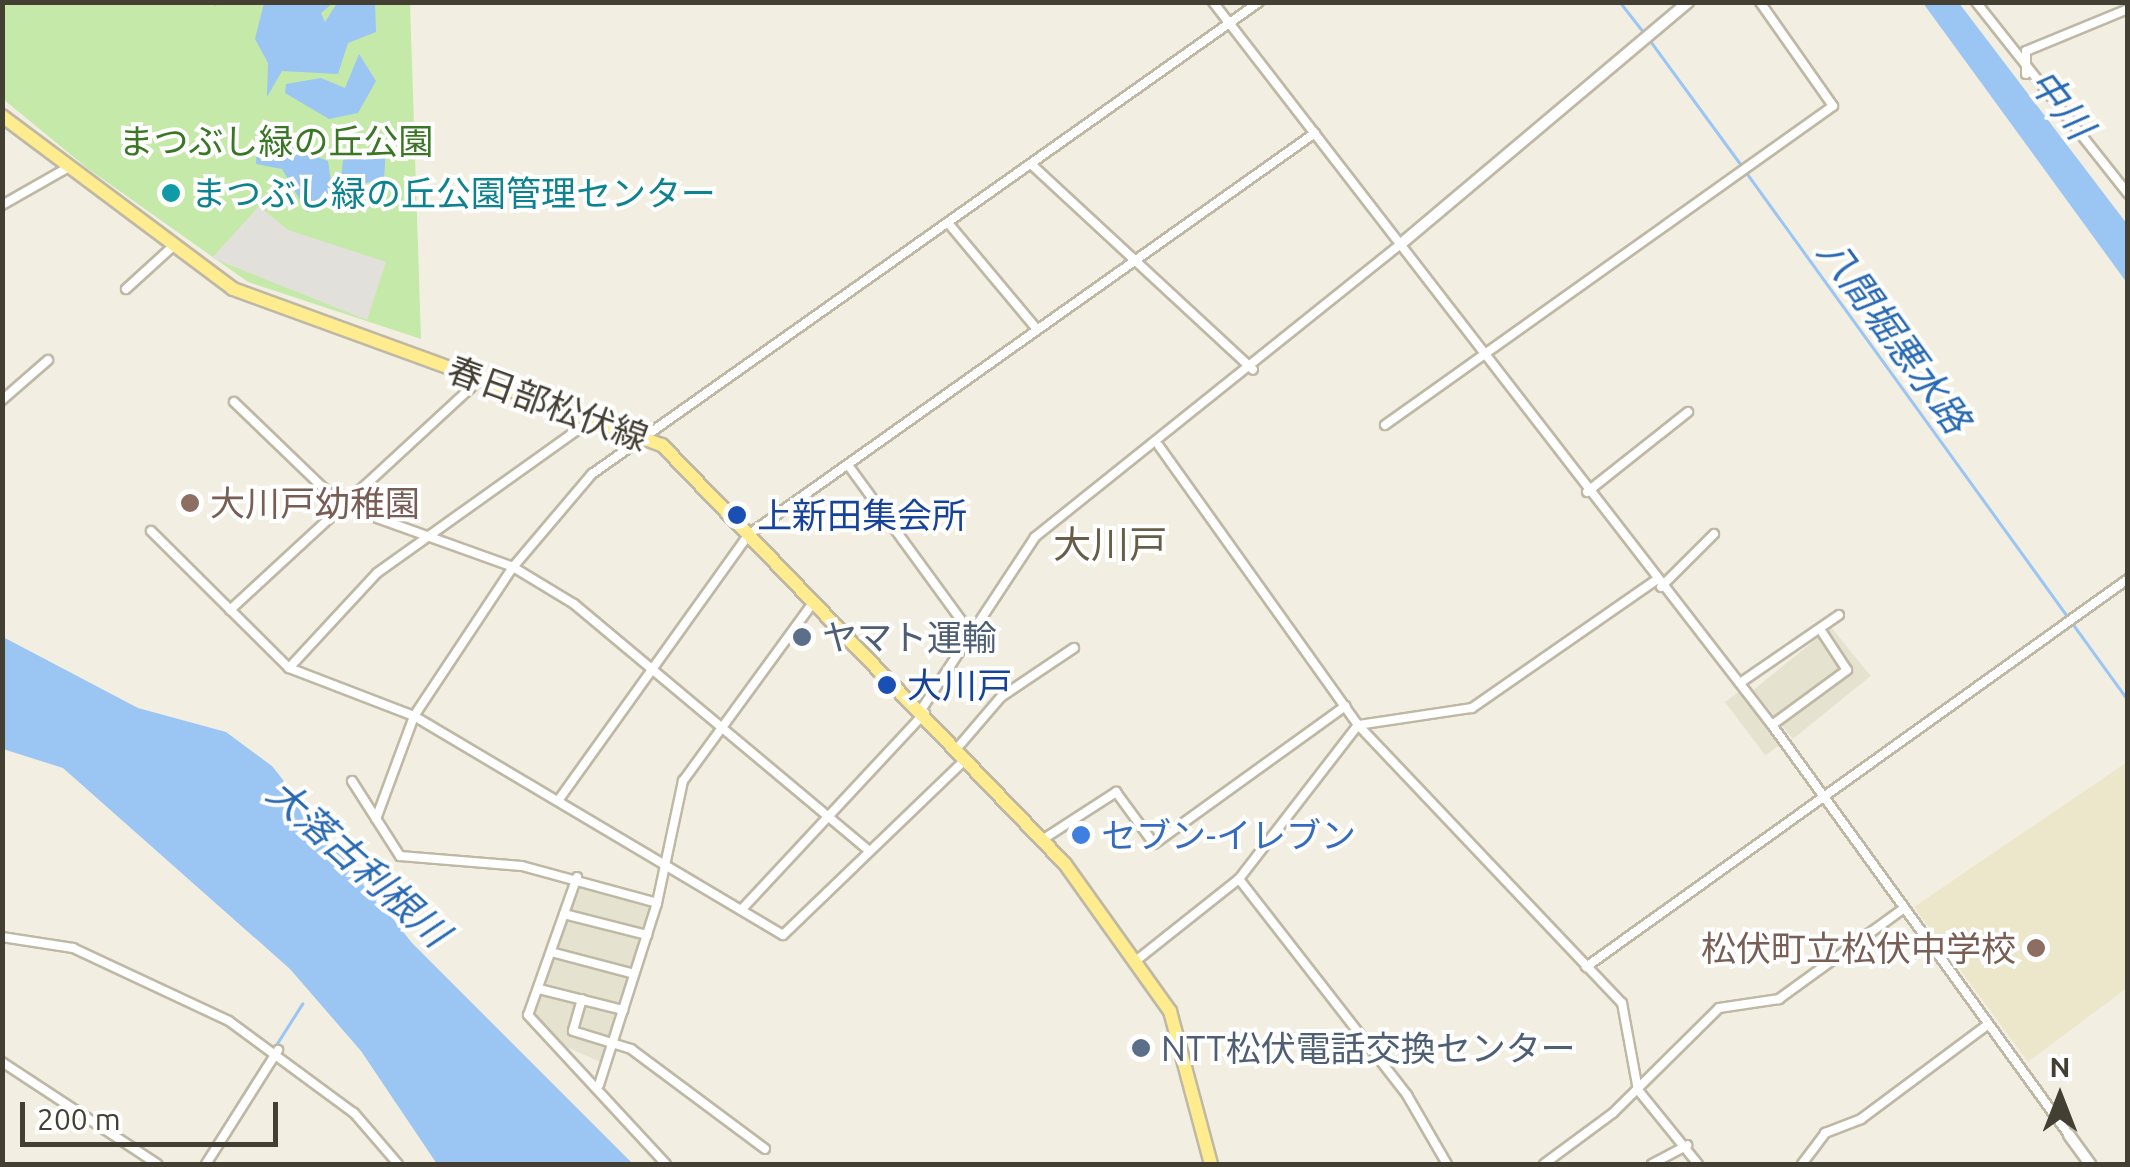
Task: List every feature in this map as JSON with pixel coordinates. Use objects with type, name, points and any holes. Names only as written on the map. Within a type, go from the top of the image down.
[{"type":"main road","name":"春日部松伏線","points":[[2,116],[170,249],[280,310],[652,437],[812,604],[964,751],[1045,838],[1137,960],[1180,1033],[1210,1164]]},
{"type":"street","points":[[1214,2],[1402,242],[1482,354],[1658,584],[1772,725],[2090,1164]]},
{"type":"street","points":[[376,819],[414,716],[514,567],[592,474],[652,437],[1259,2]]},
{"type":"street","points":[[742,909],[923,711],[969,631],[1035,536],[1159,446],[1253,370],[1688,2]]},
{"type":"street","points":[[1385,425],[1833,106],[1760,2]]},
{"type":"street","points":[[1976,2],[2026,74],[2128,194]]},
{"type":"street","points":[[2026,74],[2026,52],[2128,9]]},
{"type":"street","points":[[560,798],[650,664],[748,535],[1315,134]]},
{"type":"street","points":[[1032,165],[1253,370]]},
{"type":"street","points":[[2,205],[67,168]]},
{"type":"street","points":[[950,224],[1036,328]]},
{"type":"street","points":[[126,289],[170,249]]},
{"type":"street","points":[[2,400],[48,360]]},
{"type":"street","points":[[230,610],[482,377]]},
{"type":"street","points":[[234,402],[341,504],[514,567],[650,664],[866,848]]},
{"type":"street","points":[[1588,492],[1688,412]]},
{"type":"street","points":[[290,668],[361,587],[425,536],[596,415]]},
{"type":"street","points":[[1159,446],[1358,724],[1622,1003],[1638,1090],[1698,1164]]},
{"type":"street","points":[[848,465],[969,631]]},
{"type":"street","points":[[151,531],[290,668],[414,716],[560,798],[783,935],[964,751],[1001,697],[1074,648]]},
{"type":"street","points":[[1137,960],[1240,879],[1358,724],[1472,708],[1658,584],[1714,534]]},
{"type":"street","points":[[1586,967],[2128,579]]},
{"type":"street","points":[[599,1085],[657,903],[683,781],[812,604]]},
{"type":"street","points":[[1740,683],[1840,615]]},
{"type":"street","points":[[1772,725],[1847,670],[1820,628]]},
{"type":"street","points":[[1045,838],[1116,792],[1154,844],[1345,706]]},
{"type":"street","points":[[352,781],[400,856],[577,877],[657,903]]},
{"type":"street","points":[[577,877],[528,1015],[599,1085],[666,1164]]},
{"type":"street","points":[[1240,879],[1408,1095],[1447,1164]]},
{"type":"street","points":[[1544,1164],[1638,1090],[1719,1008],[1779,999],[1903,909]]},
{"type":"street","points":[[564,914],[646,936]]},
{"type":"street","points":[[2,937],[73,948],[278,1050],[398,1164]]},
{"type":"street","points":[[551,952],[634,974]]},
{"type":"street","points":[[539,989],[623,1010]]},
{"type":"street","points":[[582,999],[573,1032],[612,1042],[765,1150]]},
{"type":"street","points":[[1802,1164],[1825,1133],[1860,1118],[1988,1024]]},
{"type":"street","points":[[206,1164],[278,1050]]},
{"type":"street","points":[[2,1062],[157,1164]]},
{"type":"street","points":[[1652,1164],[1687,1146]]},
{"type":"shaded area","points":[[259,206],[288,230],[386,262],[367,320],[212,258]]},
{"type":"shaded area","points":[[1831,627],[1871,676],[1793,739],[1753,690]]},
{"type":"shaded area","points":[[1741,690],[1781,744],[1765,756],[1725,702]]},
{"type":"shaded area","name":"松伏町立松伏中学校","points":[[2127,762],[2127,988],[2028,1062],[1914,907]]},
{"type":"shaded area","points":[[577,885],[650,908],[600,1062],[567,1047],[534,1013]]},
{"type":"green space","name":"まつぶし緑の丘公園","points":[[2,3],[410,3],[421,339],[248,282],[87,168],[3,99]]},
{"type":"water","points":[[264,3],[333,3],[321,13],[325,22],[337,3],[375,3],[376,32],[348,43],[338,74],[282,71],[267,97],[268,63],[255,39]]},
{"type":"water","points":[[1923,3],[1959,3],[2127,224],[2127,283]]},
{"type":"water","points":[[359,54],[376,81],[358,113],[329,119],[285,93],[286,84],[321,78],[345,88]]},
{"type":"water","points":[[268,138],[328,161],[332,189],[317,211],[307,212],[282,169],[256,164],[257,145]]},
{"type":"water","points":[[386,149],[384,178],[340,190],[343,160]]},
{"type":"water","points":[[3,637],[138,708],[226,732],[272,766],[412,943],[633,1164],[437,1164],[361,1051],[290,969],[63,768],[3,749]]},
{"type":"waterway","name":"八間堀悪水路","points":[[1620,2],[1644,33]]},
{"type":"waterway","name":"八間堀悪水路","points":[[1649,39],[1742,166]]},
{"type":"waterway","name":"八間堀悪水路","points":[[1746,172],[2128,700]]},
{"type":"waterway","points":[[276,1045],[302,1004]]},
{"type":"waterway","points":[[257,1073],[270,1053]]},
{"type":"waterway","points":[[200,1164],[253,1079]]},
{"type":"place","name":"まつぶし緑の丘公園管理センター","points":[[171,193]]},
{"type":"place","name":"大川戸幼稚園","points":[[190,503]]},
{"type":"place","name":"上新田集会所","points":[[737,515]]},
{"type":"place","name":"ヤマト運輸","points":[[802,637]]},
{"type":"place","name":"大川戸","points":[[887,685]]},
{"type":"place","name":"セブン-イレブン","points":[[1081,835]]},
{"type":"place","name":"松伏町立松伏中学校","points":[[2036,948]]},
{"type":"place","name":"NTT松伏電話交換センター","points":[[1141,1048]]},
{"type":"district","name":"大川戸","points":[[1110,545]]},
{"type":"water label","name":"中川","points":[[2061,104]]},
{"type":"water label","name":"大落古利根川","points":[[358,863]]}]
